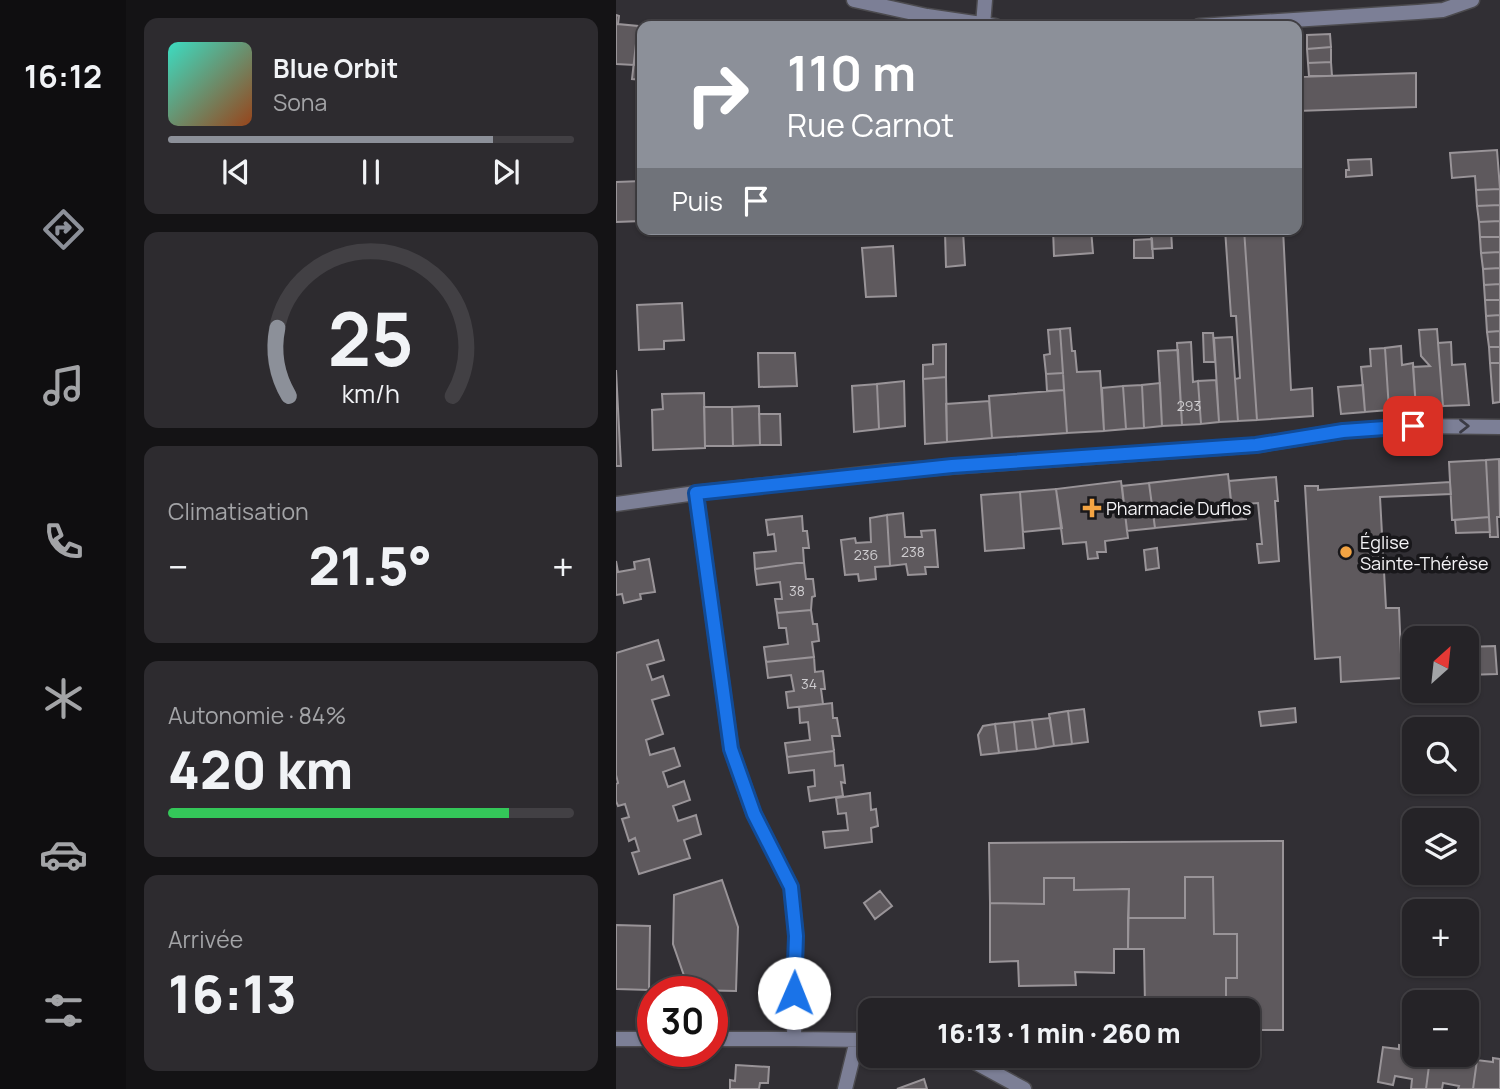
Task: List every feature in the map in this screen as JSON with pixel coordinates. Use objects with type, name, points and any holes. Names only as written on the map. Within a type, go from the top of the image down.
[{"type":"street","points":[[854,0],[958,21]]},
{"type":"street","points":[[985,0],[988,21]]},
{"type":"street","points":[[1277,21],[1443,10],[1472,0]]},
{"type":"street","points":[[616,504],[952,466],[1256,445],[1352,430],[1413,426],[1500,427]]},
{"type":"street","points":[[696,493],[731,749],[749,802],[791,887],[796,936],[794,1040]]},
{"type":"street","points":[[616,1039],[637,1039]]},
{"type":"street","points":[[728,1039],[858,1040]]},
{"type":"street","points":[[845,1089],[858,1055]]},
{"type":"street","points":[[986,1068],[1024,1089]]},
{"type":"building","points":[[616,15],[619,16],[618,24],[637,26],[637,36],[634,65],[616,64]]},
{"type":"building","points":[[1330,34],[1331,47],[1307,49],[1307,35]]},
{"type":"building","points":[[637,35],[637,80],[632,79]]},
{"type":"building","points":[[1331,47],[1331,62],[1308,63],[1307,49]]},
{"type":"building","points":[[1331,62],[1332,76],[1309,76],[1308,63]]},
{"type":"building","points":[[1416,73],[1416,107],[1302,111],[1302,77]]},
{"type":"building","points":[[1497,150],[1500,189],[1476,190],[1475,176],[1452,178],[1450,153]]},
{"type":"building","points":[[1371,159],[1372,175],[1346,177],[1346,170],[1349,170],[1348,160]]},
{"type":"building","points":[[637,181],[637,221],[616,222],[616,182]]},
{"type":"building","points":[[1500,189],[1500,205],[1477,206],[1476,190]]},
{"type":"building","points":[[1500,205],[1500,221],[1479,222],[1477,206]]},
{"type":"building","points":[[1500,221],[1500,237],[1480,237],[1479,222]]},
{"type":"building","points":[[945,235],[963,235],[965,265],[946,267]]},
{"type":"building","points":[[1053,235],[1092,235],[1093,253],[1054,256]]},
{"type":"building","points":[[1151,235],[1171,235],[1172,248],[1152,249]]},
{"type":"building","points":[[1225,235],[1244,235],[1257,420],[1238,421],[1235,379],[1240,378],[1236,316],[1231,316]]},
{"type":"building","points":[[1244,235],[1283,235],[1291,390],[1312,388],[1313,416],[1257,420]]},
{"type":"building","points":[[1480,237],[1500,237],[1500,252],[1481,253]]},
{"type":"building","points":[[1152,239],[1153,258],[1134,258],[1134,240]]},
{"type":"building","points":[[893,246],[896,296],[866,297],[862,248]]},
{"type":"building","points":[[1500,252],[1500,268],[1483,269],[1481,253]]},
{"type":"building","points":[[1500,268],[1500,284],[1484,285],[1483,269]]},
{"type":"building","points":[[1500,284],[1500,300],[1485,300],[1484,285]]},
{"type":"building","points":[[1485,300],[1500,300],[1500,315],[1486,316]]},
{"type":"building","points":[[682,303],[684,340],[664,341],[664,349],[639,350],[637,305]]},
{"type":"building","points":[[1500,315],[1500,331],[1487,332],[1486,316]]},
{"type":"building","points":[[1070,328],[1077,372],[1100,371],[1104,431],[1067,433],[1060,329]]},
{"type":"building","points":[[1060,329],[1063,373],[1046,374],[1044,355],[1050,354],[1048,330]]},
{"type":"building","points":[[1437,329],[1443,406],[1416,409],[1413,367],[1430,366],[1421,356],[1419,330]]},
{"type":"building","points":[[1500,331],[1500,347],[1489,347],[1487,332]]},
{"type":"building","points":[[1203,333],[1213,333],[1215,362],[1204,362]]},
{"type":"building","points":[[1232,337],[1238,421],[1219,422],[1214,338]]},
{"type":"building","points":[[1191,342],[1193,382],[1198,381],[1201,424],[1182,425],[1177,343]]},
{"type":"building","points":[[1451,342],[1452,365],[1465,364],[1469,405],[1443,406],[1438,343]]},
{"type":"building","points":[[946,344],[946,377],[923,379],[923,365],[933,364],[933,345]]},
{"type":"building","points":[[1401,346],[1402,365],[1413,363],[1416,409],[1389,410],[1385,348]]},
{"type":"building","points":[[1489,347],[1500,347],[1500,363],[1490,363]]},
{"type":"building","points":[[1385,348],[1389,410],[1365,412],[1361,367],[1371,366],[1370,349]]},
{"type":"building","points":[[1178,350],[1182,425],[1162,426],[1158,351]]},
{"type":"building","points":[[758,353],[795,353],[797,386],[759,387]]},
{"type":"building","points":[[1490,363],[1500,363],[1500,402],[1493,403]]},
{"type":"building","points":[[616,370],[621,466],[616,466]]},
{"type":"building","points":[[1063,373],[1064,390],[1047,391],[1046,374]]},
{"type":"building","points":[[946,377],[947,442],[925,444],[923,379]]},
{"type":"building","points":[[1216,380],[1219,422],[1201,424],[1198,381]]},
{"type":"building","points":[[904,381],[905,426],[879,429],[877,384]]},
{"type":"building","points":[[1160,383],[1162,426],[1144,428],[1142,385]]},
{"type":"building","points":[[877,384],[879,429],[854,432],[852,386]]},
{"type":"building","points":[[1142,385],[1144,428],[1126,429],[1123,386]]},
{"type":"building","points":[[1363,385],[1365,412],[1341,414],[1338,387]]},
{"type":"building","points":[[1123,386],[1126,429],[1104,431],[1102,388]]},
{"type":"building","points":[[1064,390],[1067,433],[992,438],[989,396]]},
{"type":"building","points":[[704,393],[705,448],[653,450],[652,410],[663,409],[662,394]]},
{"type":"building","points":[[989,401],[992,438],[947,442],[946,404]]},
{"type":"building","points":[[759,406],[760,445],[733,446],[732,407]]},
{"type":"building","points":[[704,407],[732,407],[733,446],[705,446]]},
{"type":"building","points":[[759,414],[780,414],[781,445],[760,445]]},
{"type":"building","points":[[1499,459],[1498,537],[1490,537],[1486,460]]},
{"type":"building","points":[[1486,460],[1489,517],[1452,520],[1449,462]]},
{"type":"building","points":[[1228,474],[1233,520],[1155,528],[1149,483]]},
{"type":"building","points":[[1276,477],[1279,561],[1259,563],[1257,544],[1262,544],[1258,503],[1245,504],[1246,519],[1233,520],[1229,481]]},
{"type":"building","name":"Pharmacie Duflos","points":[[1121,481],[1128,538],[1105,541],[1106,552],[1097,552],[1098,558],[1088,559],[1086,542],[1063,544],[1056,489]]},
{"type":"building","name":"Église Sainte-Thérèse","points":[[1450,482],[1451,494],[1380,497],[1386,608],[1399,608],[1402,678],[1341,682],[1340,657],[1315,659],[1305,486],[1318,486],[1318,490]]},
{"type":"building","points":[[1149,483],[1155,528],[1127,531],[1122,486]]},
{"type":"building","points":[[1056,489],[1062,528],[1023,532],[1020,492]]},
{"type":"building","points":[[1020,492],[1024,548],[985,551],[981,495]]},
{"type":"building","points":[[903,513],[905,537],[922,537],[921,531],[935,530],[938,567],[925,567],[926,574],[908,575],[906,564],[890,566],[887,515]]},
{"type":"building","points":[[887,515],[890,566],[875,567],[876,579],[859,581],[858,574],[845,575],[841,540],[855,538],[856,543],[871,542],[870,518]]},
{"type":"building","points":[[802,516],[803,531],[807,531],[809,548],[803,548],[804,562],[755,569],[754,553],[776,551],[774,534],[768,535],[766,520]]},
{"type":"building","points":[[1489,517],[1490,532],[1456,533],[1455,520]]},
{"type":"building","points":[[1157,548],[1159,568],[1146,570],[1144,550]]},
{"type":"building","points":[[649,559],[655,592],[640,594],[641,599],[624,603],[622,594],[616,595],[616,561],[618,572],[635,569],[634,562]]},
{"type":"building","points":[[804,562],[806,579],[813,579],[815,596],[812,597],[811,610],[777,613],[775,599],[782,599],[780,582],[757,585],[755,569]]},
{"type":"building","points":[[811,610],[813,624],[817,624],[819,641],[812,642],[814,657],[766,662],[764,647],[788,644],[786,628],[779,628],[777,613]]},
{"type":"building","points":[[658,640],[664,660],[647,665],[652,680],[663,676],[669,695],[652,700],[663,734],[646,740],[650,755],[674,748],[680,766],[663,772],[668,787],[684,781],[690,800],[673,806],[678,821],[696,815],[701,834],[684,840],[690,858],[639,874],[632,853],[639,851],[635,838],[629,841],[622,819],[629,817],[625,804],[618,806],[616,801],[616,653]]},
{"type":"building","points":[[1495,646],[1497,674],[1479,675],[1479,647]]},
{"type":"building","points":[[814,657],[815,672],[823,671],[823,704],[788,708],[786,692],[794,691],[791,675],[768,678],[766,662]]},
{"type":"building","points":[[832,703],[833,718],[837,718],[840,736],[832,736],[834,751],[787,757],[785,743],[810,740],[808,722],[800,723],[799,707]]},
{"type":"building","points":[[1295,708],[1296,722],[1261,726],[1259,712]]},
{"type":"building","points":[[1084,709],[1088,742],[1072,744],[1068,711]]},
{"type":"building","points":[[1068,711],[1072,744],[1054,746],[1049,714]]},
{"type":"building","points":[[1050,718],[1054,746],[1036,749],[1032,720]]},
{"type":"building","points":[[1032,720],[1036,749],[1017,751],[1014,722]]},
{"type":"building","points":[[1014,722],[1017,751],[999,753],[995,724]]},
{"type":"building","points":[[995,724],[999,753],[981,755],[978,735],[983,726]]},
{"type":"building","points":[[834,751],[835,766],[843,765],[843,796],[810,801],[808,787],[815,786],[814,770],[789,773],[787,757]]},
{"type":"building","points":[[870,793],[871,810],[876,809],[878,826],[871,828],[872,842],[825,848],[823,832],[848,830],[846,813],[838,814],[836,798]]},
{"type":"building","points":[[1283,841],[1283,1030],[1260,1030],[1260,998],[1226,998],[1226,978],[1237,978],[1237,934],[1214,934],[1213,877],[1185,877],[1185,918],[1128,918],[1129,889],[1074,890],[1074,878],[1044,878],[1044,904],[990,903],[989,843]]},
{"type":"building","points":[[1185,877],[1213,877],[1214,934],[1237,934],[1237,978],[1226,978],[1226,998],[1145,998],[1144,949],[1128,949],[1128,918],[1185,918]]},
{"type":"building","points":[[1044,878],[1074,878],[1074,890],[1129,889],[1128,949],[1114,949],[1114,973],[1075,972],[1076,985],[1019,986],[1018,961],[990,962],[990,903],[1044,904]]},
{"type":"building","points":[[722,880],[738,927],[736,991],[728,991],[728,976],[684,976],[673,944],[674,895]]},
{"type":"building","points":[[880,891],[892,906],[875,919],[864,903]]},
{"type":"building","points":[[616,925],[650,926],[649,976],[637,976],[637,990],[616,989]]},
{"type":"building","points":[[1399,1045],[1402,1045],[1402,1067],[1429,1067],[1426,1089],[1411,1089],[1412,1079],[1395,1076],[1393,1085],[1378,1082],[1383,1047],[1399,1049]]},
{"type":"building","points":[[1493,1058],[1500,1059],[1500,1089],[1473,1089],[1479,1060],[1493,1062]]},
{"type":"building","points":[[736,1065],[769,1067],[768,1083],[760,1083],[759,1089],[730,1089],[730,1080],[735,1081]]},
{"type":"building","points":[[1429,1067],[1476,1067],[1473,1089],[1458,1089],[1459,1086],[1443,1083],[1442,1089],[1426,1089]]},
{"type":"building","points":[[924,1079],[927,1089],[897,1089]]},
{"type":"place","name":"Pharmacie Duflos","points":[[1092,508]]},
{"type":"place","name":"Église Sainte-Thérèse","points":[[1346,552]]},
{"type":"route","points":[[794,993],[796,936],[791,887],[754,814],[731,749],[696,493],[891,471],[1256,445],[1343,431],[1413,426]]}]
